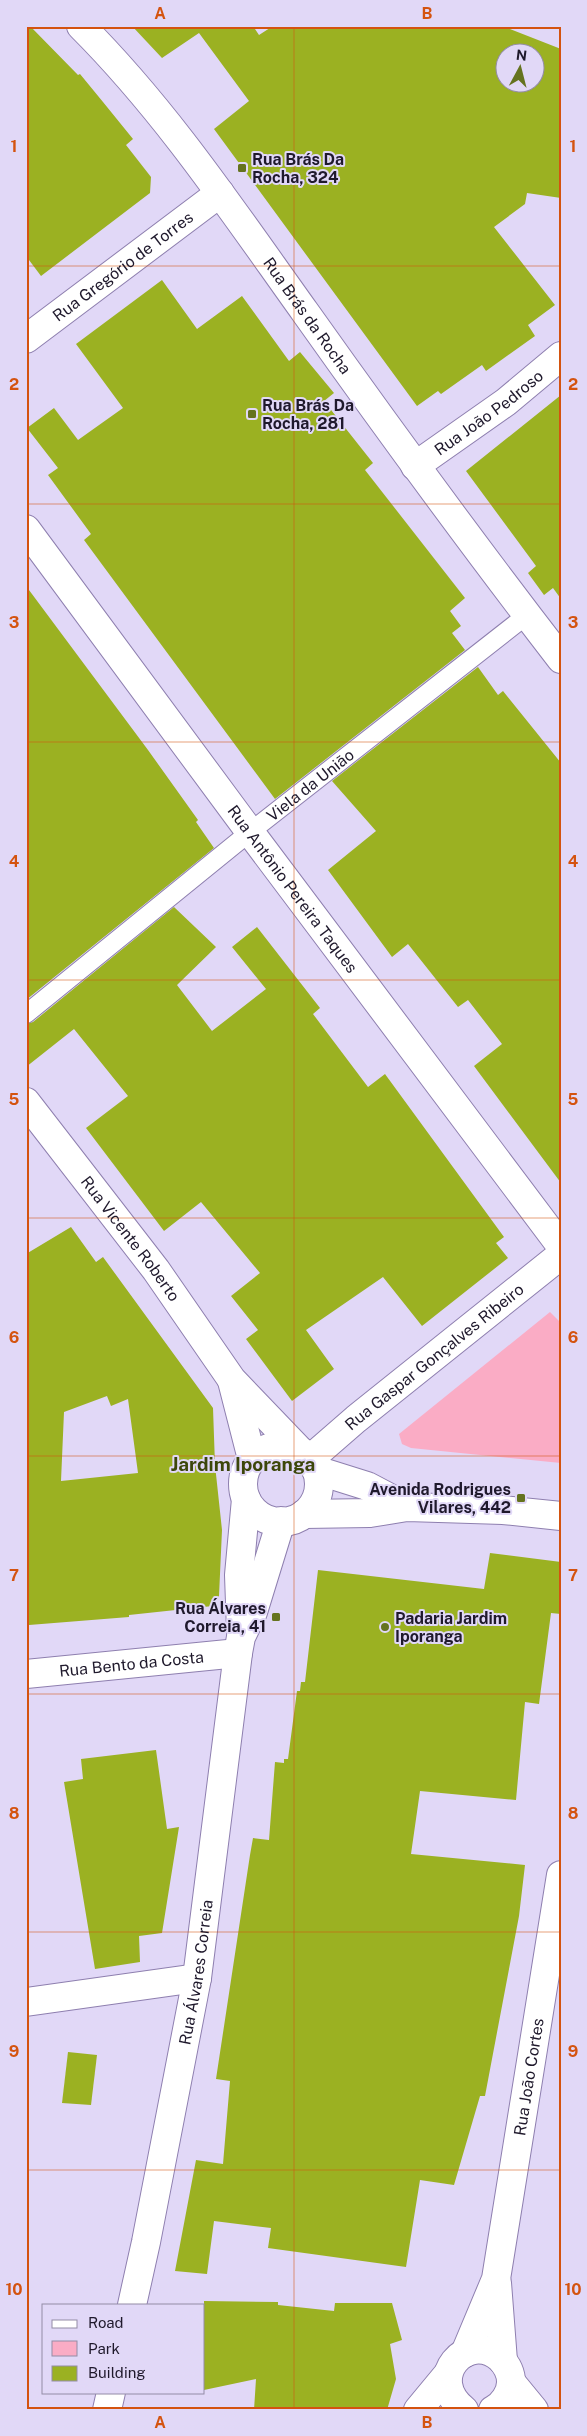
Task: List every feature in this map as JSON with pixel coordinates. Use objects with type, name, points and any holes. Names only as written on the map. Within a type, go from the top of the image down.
[{"type":"street","name":"Rua Brás da Rocha","points":[[80,26],[146,96],[220,193],[415,466],[561,659]]},
{"type":"street","name":"Rua Gregório de Torres","points":[[26,339],[220,193]]},
{"type":"street","name":"Rua João Pedroso","points":[[415,466],[506,402],[561,356]]},
{"type":"street","name":"Rua Antônio Pereira Taques","points":[[26,530],[561,1246]]},
{"type":"street","name":"Rua Vicente Roberto","points":[[26,1102],[156,1270],[232,1380],[309,1460]]},
{"type":"street","name":"Rua Gaspar Gonçalves Ribeiro","points":[[309,1460],[561,1255]]},
{"type":"street","name":"Rua Vicente Roberto","points":[[232,1380],[252,1459]]},
{"type":"street","points":[[407,1507],[367,1486],[309,1460],[291,1447],[270,1447],[252,1459],[243,1478],[246,1499],[260,1515],[270,1520],[370,1513],[407,1507],[503,1510],[561,1516]]},
{"type":"street","points":[[292,1518],[312,1505],[317,1494],[319,1482],[309,1460]]},
{"type":"street","name":"Rua Álvares Correia","points":[[132,2304],[148,2233],[197,1978],[240,1645],[239,1575],[246,1499]]},
{"type":"street","name":"Rua Álvares Correia","points":[[240,1645],[292,1518]]},
{"type":"street","name":"Rua Bento da Costa","points":[[26,1674],[240,1645]]},
{"type":"street","name":"Rua João Cortes","points":[[496,2279],[561,1875]]},
{"type":"street","points":[[26,2002],[197,1978]]},
{"type":"street","points":[[418,2410],[447,2375],[457,2358],[465,2352],[496,2279]]},
{"type":"street","points":[[493,2410],[504,2402],[507,2372],[496,2279]]},
{"type":"street","points":[[465,2352],[486,2350],[507,2372],[534,2410]]},
{"type":"street","points":[[447,2375],[450,2396],[464,2410]]},
{"type":"street","points":[[107,2410],[111,2394]]},
{"type":"lane","name":"Viela da União","points":[[26,1014],[250,832],[527,615]]},
{"type":"green space","points":[[550,1312],[561,1323],[561,1463],[411,1448],[402,1444],[399,1434]]},
{"type":"building","points":[[26,26],[30,26],[78,75],[80,74],[133,139],[126,145],[151,177],[150,193],[41,276],[26,256]]},
{"type":"building","points":[[132,26],[253,26],[259,35],[273,26],[502,26],[543,42],[494,42],[494,92],[544,92],[544,42],[561,49],[561,198],[527,193],[525,204],[494,227],[555,305],[528,325],[535,336],[486,371],[482,365],[441,394],[438,391],[417,406],[214,129],[249,101],[199,33],[162,58]]},
{"type":"building","points":[[162,280],[197,329],[242,296],[289,361],[300,352],[334,393],[324,401],[373,463],[365,470],[465,598],[450,611],[461,626],[452,633],[465,650],[275,799],[84,540],[91,534],[48,475],[58,468],[27,428],[54,408],[78,440],[123,408],[76,344]]},
{"type":"building","points":[[561,395],[561,599],[553,588],[544,595],[528,573],[536,566],[466,471]]},
{"type":"building","points":[[26,586],[148,750],[198,820],[196,822],[214,848],[26,1000]]},
{"type":"building","points":[[478,667],[498,695],[503,691],[561,763],[561,1183],[474,1066],[502,1044],[468,1000],[458,1007],[408,944],[392,957],[328,870],[376,831],[332,781]]},
{"type":"building","points":[[174,907],[216,947],[177,985],[212,1031],[266,989],[232,947],[257,927],[320,1008],[313,1014],[368,1087],[385,1074],[504,1237],[496,1243],[508,1258],[422,1326],[383,1277],[306,1330],[334,1369],[292,1401],[246,1339],[258,1330],[231,1296],[260,1273],[201,1202],[164,1231],[86,1128],[128,1096],[74,1029],[26,1067],[26,1024],[33,1022]]},
{"type":"building","points":[[71,1227],[96,1262],[103,1257],[213,1408],[215,1465],[222,1530],[219,1596],[213,1606],[129,1615],[129,1617],[29,1625],[26,1602],[26,1254]],"holes":[[[107,1396],[111,1406],[128,1399],[138,1473],[61,1481],[64,1412]]]},
{"type":"building","points":[[490,1553],[561,1562],[561,1614],[551,1613],[539,1704],[525,1702],[516,1800],[420,1791],[411,1854],[525,1865],[519,1916],[485,2096],[480,2096],[454,2185],[420,2180],[406,2267],[268,2248],[271,2228],[214,2221],[207,2274],[175,2271],[196,2160],[223,2164],[230,2081],[216,2079],[250,1855],[253,1838],[269,1840],[275,1762],[284,1763],[284,1759],[288,1759],[297,1691],[300,1691],[301,1682],[305,1682],[318,1570],[484,1589]]},
{"type":"building","points":[[156,1750],[167,1829],[179,1827],[162,1933],[139,1936],[140,1962],[95,1969],[64,1782],[83,1779],[81,1759]]},
{"type":"building","points":[[68,2052],[97,2055],[91,2105],[62,2103]]},
{"type":"building","points":[[204,2301],[278,2302],[278,2305],[334,2311],[335,2303],[392,2303],[402,2340],[390,2344],[396,2379],[387,2410],[254,2410],[256,2379],[205,2390]]},
{"type":"place","name":"Rua Brás Da Rocha, 324","points":[[242,168]]},
{"type":"place","name":"Rua Brás Da Rocha, 281","points":[[252,414]]},
{"type":"place","name":"Avenida Rodrigues Vilares, 442","points":[[521,1498]]},
{"type":"place","name":"Rua Álvares Correia, 41","points":[[276,1617]]},
{"type":"place","name":"Padaria Jardim Iporanga","points":[[385,1627]]},
{"type":"district","name":"Jardim Iporanga","points":[[243,1464]]}]
